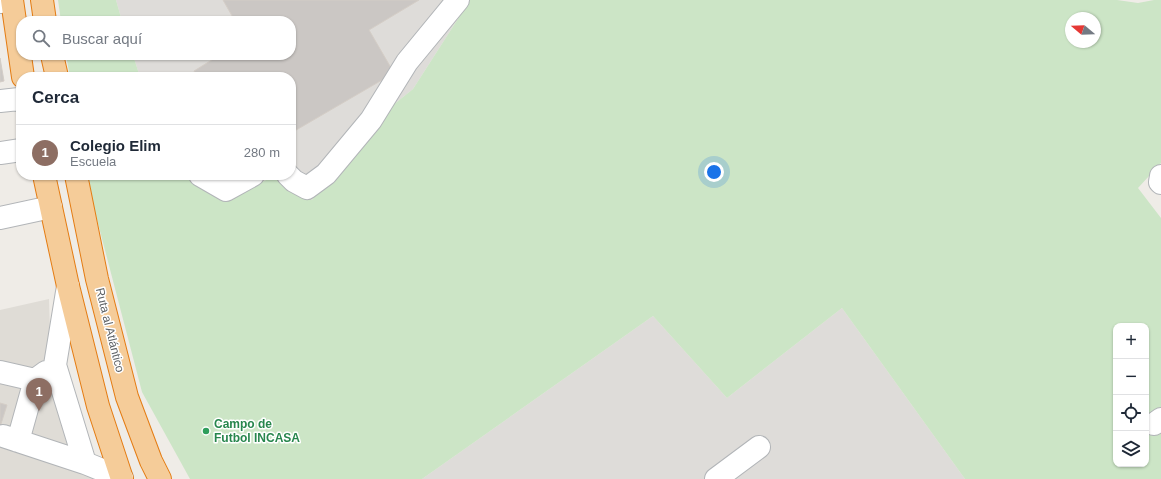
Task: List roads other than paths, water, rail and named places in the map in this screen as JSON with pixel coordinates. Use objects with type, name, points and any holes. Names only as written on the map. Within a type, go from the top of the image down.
[{"type":"highway","points":[[12,0],[16,28]]},
{"type":"highway","points":[[21,60],[22,72]]},
{"type":"highway","points":[[53,60],[56,72]]},
{"type":"highway","points":[[45,180],[68,286],[98,406],[122,479]]},
{"type":"highway","name":"Ruta al Atlántico","points":[[77,180],[97,279],[127,397],[151,461],[160,479]]},
{"type":"lane","points":[[293,180],[307,188],[326,174],[371,120],[407,62],[458,0]]},
{"type":"lane","points":[[0,101],[16,99]]},
{"type":"lane","points":[[0,153],[16,151]]},
{"type":"lane","points":[[209,180],[226,190],[244,180]]},
{"type":"lane","points":[[0,218],[51,206]]},
{"type":"lane","points":[[68,286],[55,365],[85,463]]},
{"type":"lane","points":[[55,365],[36,380],[10,439],[85,463],[122,479]]},
{"type":"lane","points":[[0,372],[36,380]]},
{"type":"lane","points":[[716,479],[759,447]]},
{"type":"place","name":"Colegio Elim","points":[[39,411]]},
{"type":"place","name":"Campo de Futbol INCASA","points":[[206,431]]}]
